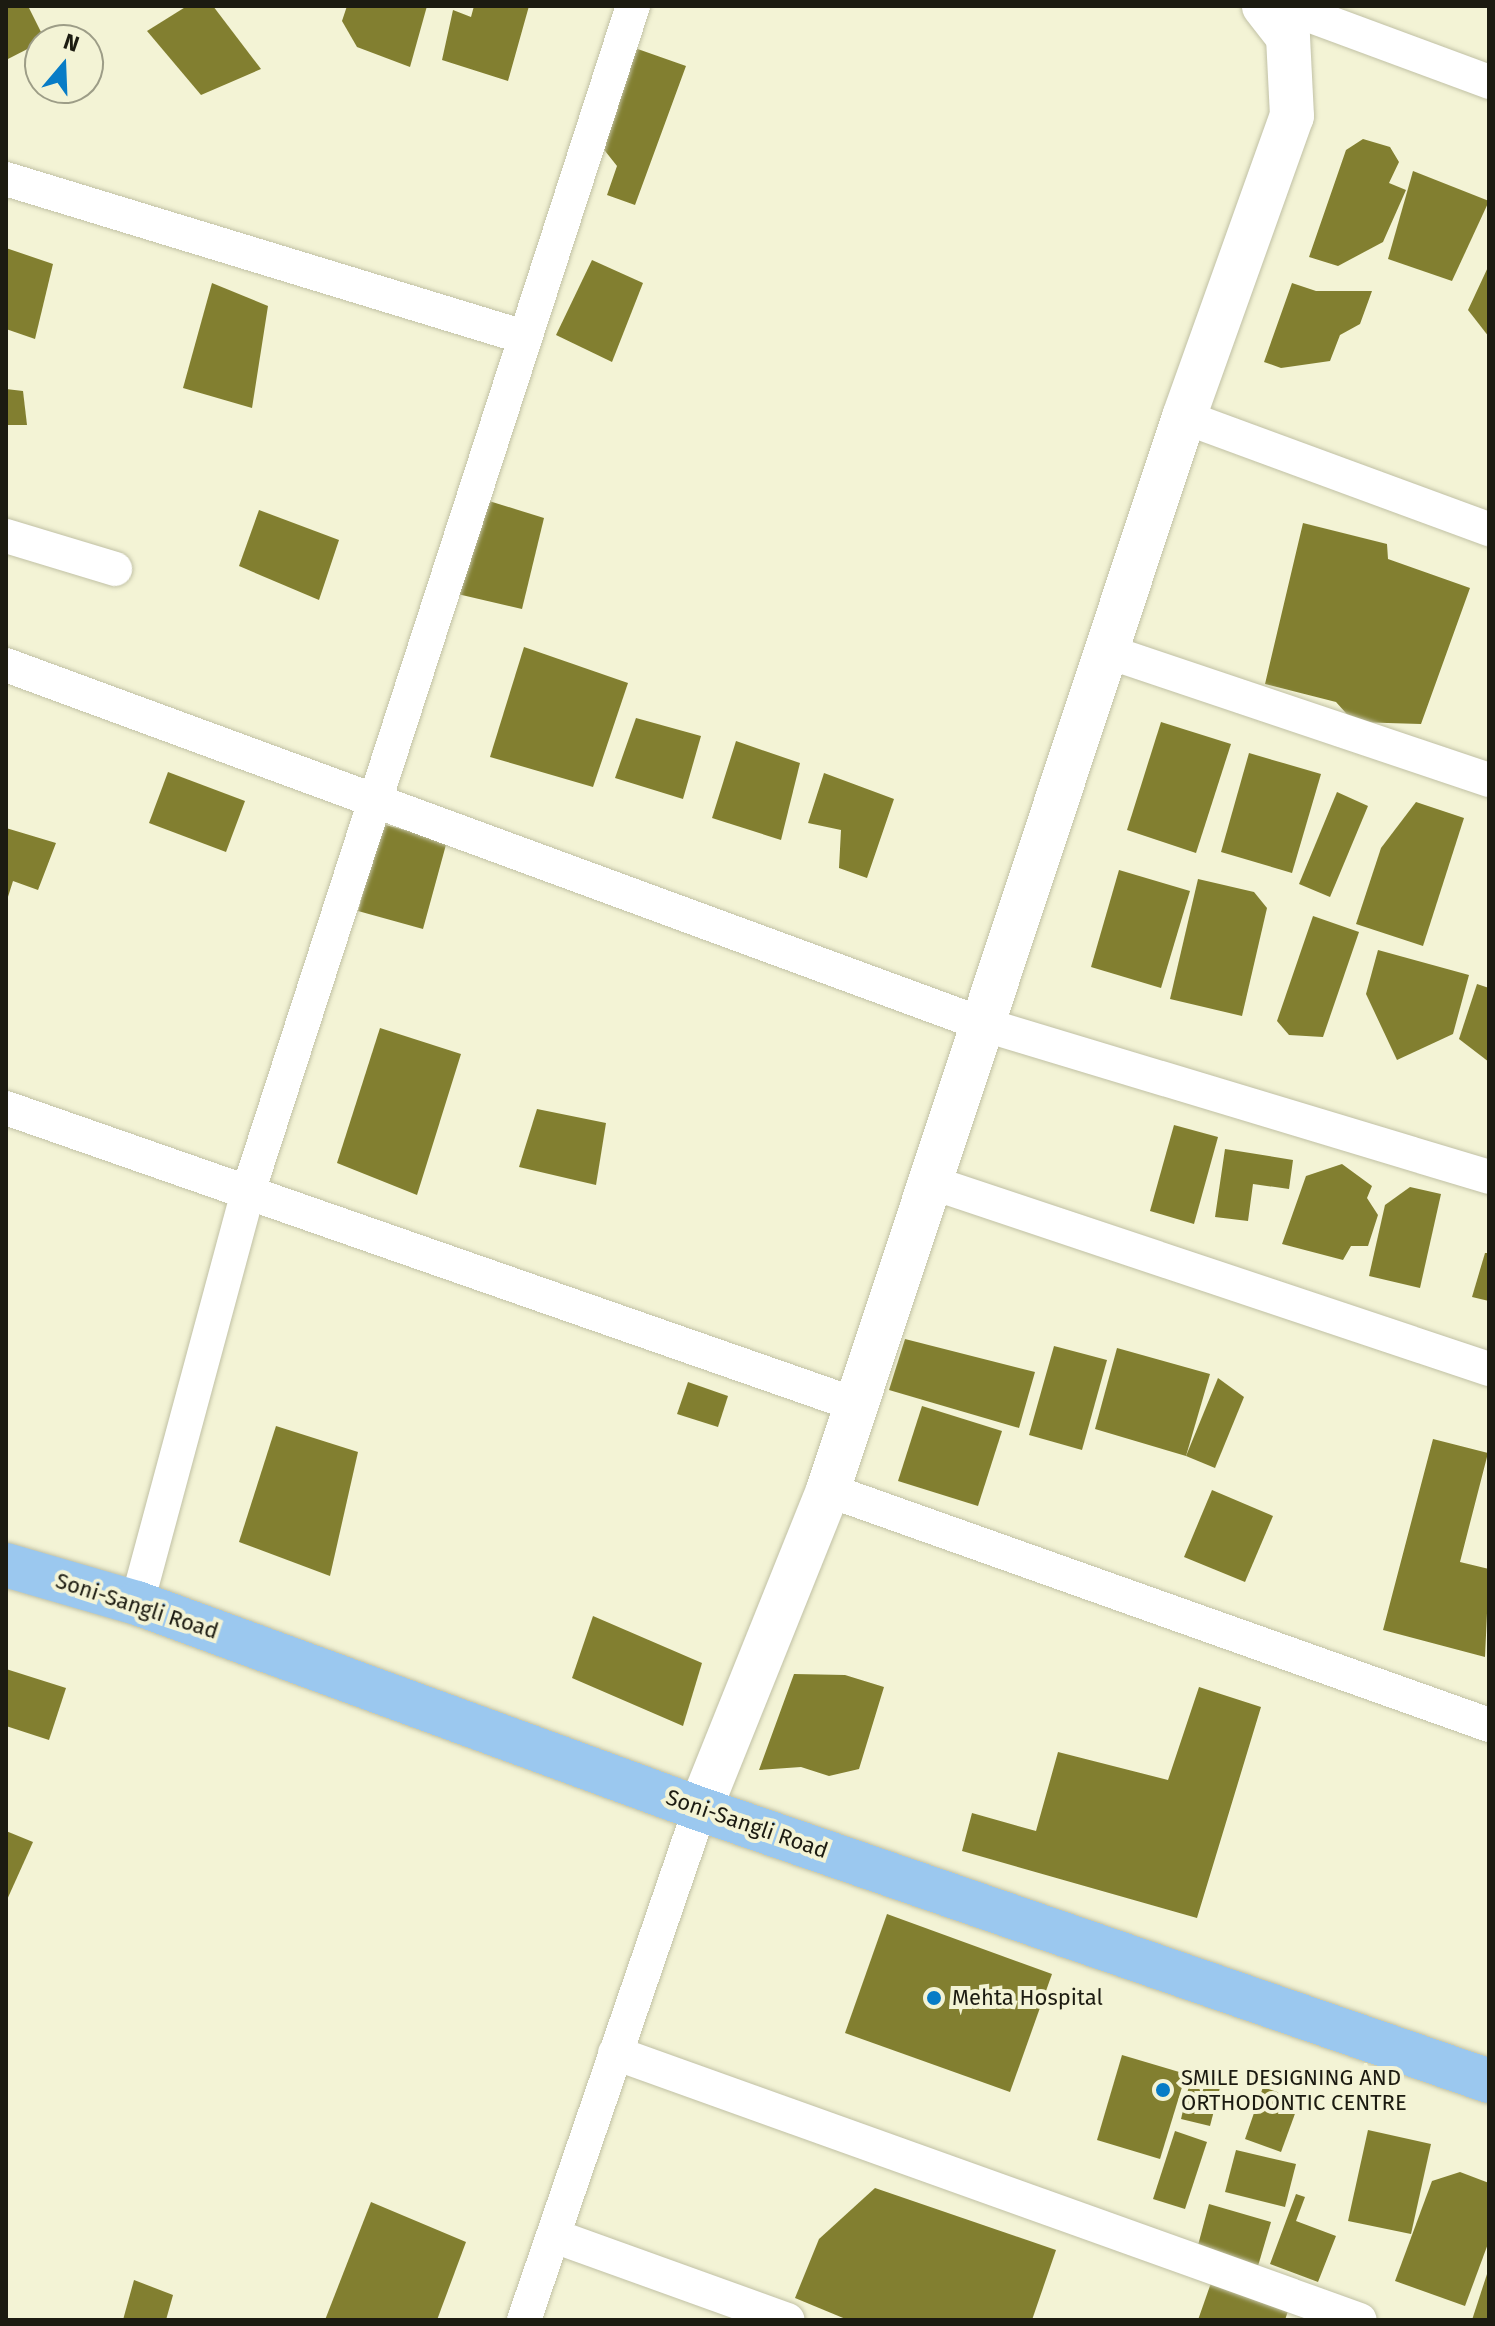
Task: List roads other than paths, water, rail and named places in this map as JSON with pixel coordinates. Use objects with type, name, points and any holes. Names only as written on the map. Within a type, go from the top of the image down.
[{"type":"main road","name":"Soni-Sangli Road","points":[[6,1565],[137,1603],[700,1809],[1489,2081]]},
{"type":"street","points":[[137,1603],[249,1189],[372,796],[633,6]]},
{"type":"street","points":[[524,2320],[557,2237],[615,2053],[700,1809],[828,1490],[851,1403],[930,1182],[1184,417],[1292,116],[1288,37],[1264,6]]},
{"type":"street","points":[[1284,6],[1489,82]]},
{"type":"street","points":[[6,179],[524,337]]},
{"type":"street","points":[[1184,417],[1489,529]]},
{"type":"street","points":[[6,536],[115,569]]},
{"type":"street","points":[[1106,651],[1489,780]]},
{"type":"street","points":[[6,665],[372,796],[982,1024],[1489,1177]]},
{"type":"street","points":[[6,1108],[249,1189],[851,1403]]},
{"type":"street","points":[[930,1182],[1489,1369]]},
{"type":"street","points":[[828,1490],[1489,1725]]},
{"type":"street","points":[[615,2053],[1360,2320]]},
{"type":"street","points":[[557,2237],[787,2320]]},
{"type":"place","name":"Mehta Hospital","points":[[934,1998]]},
{"type":"place","name":"SMILE DESIGNING AND ORTHODONTIC CENTRE","points":[[1163,2090]]}]
